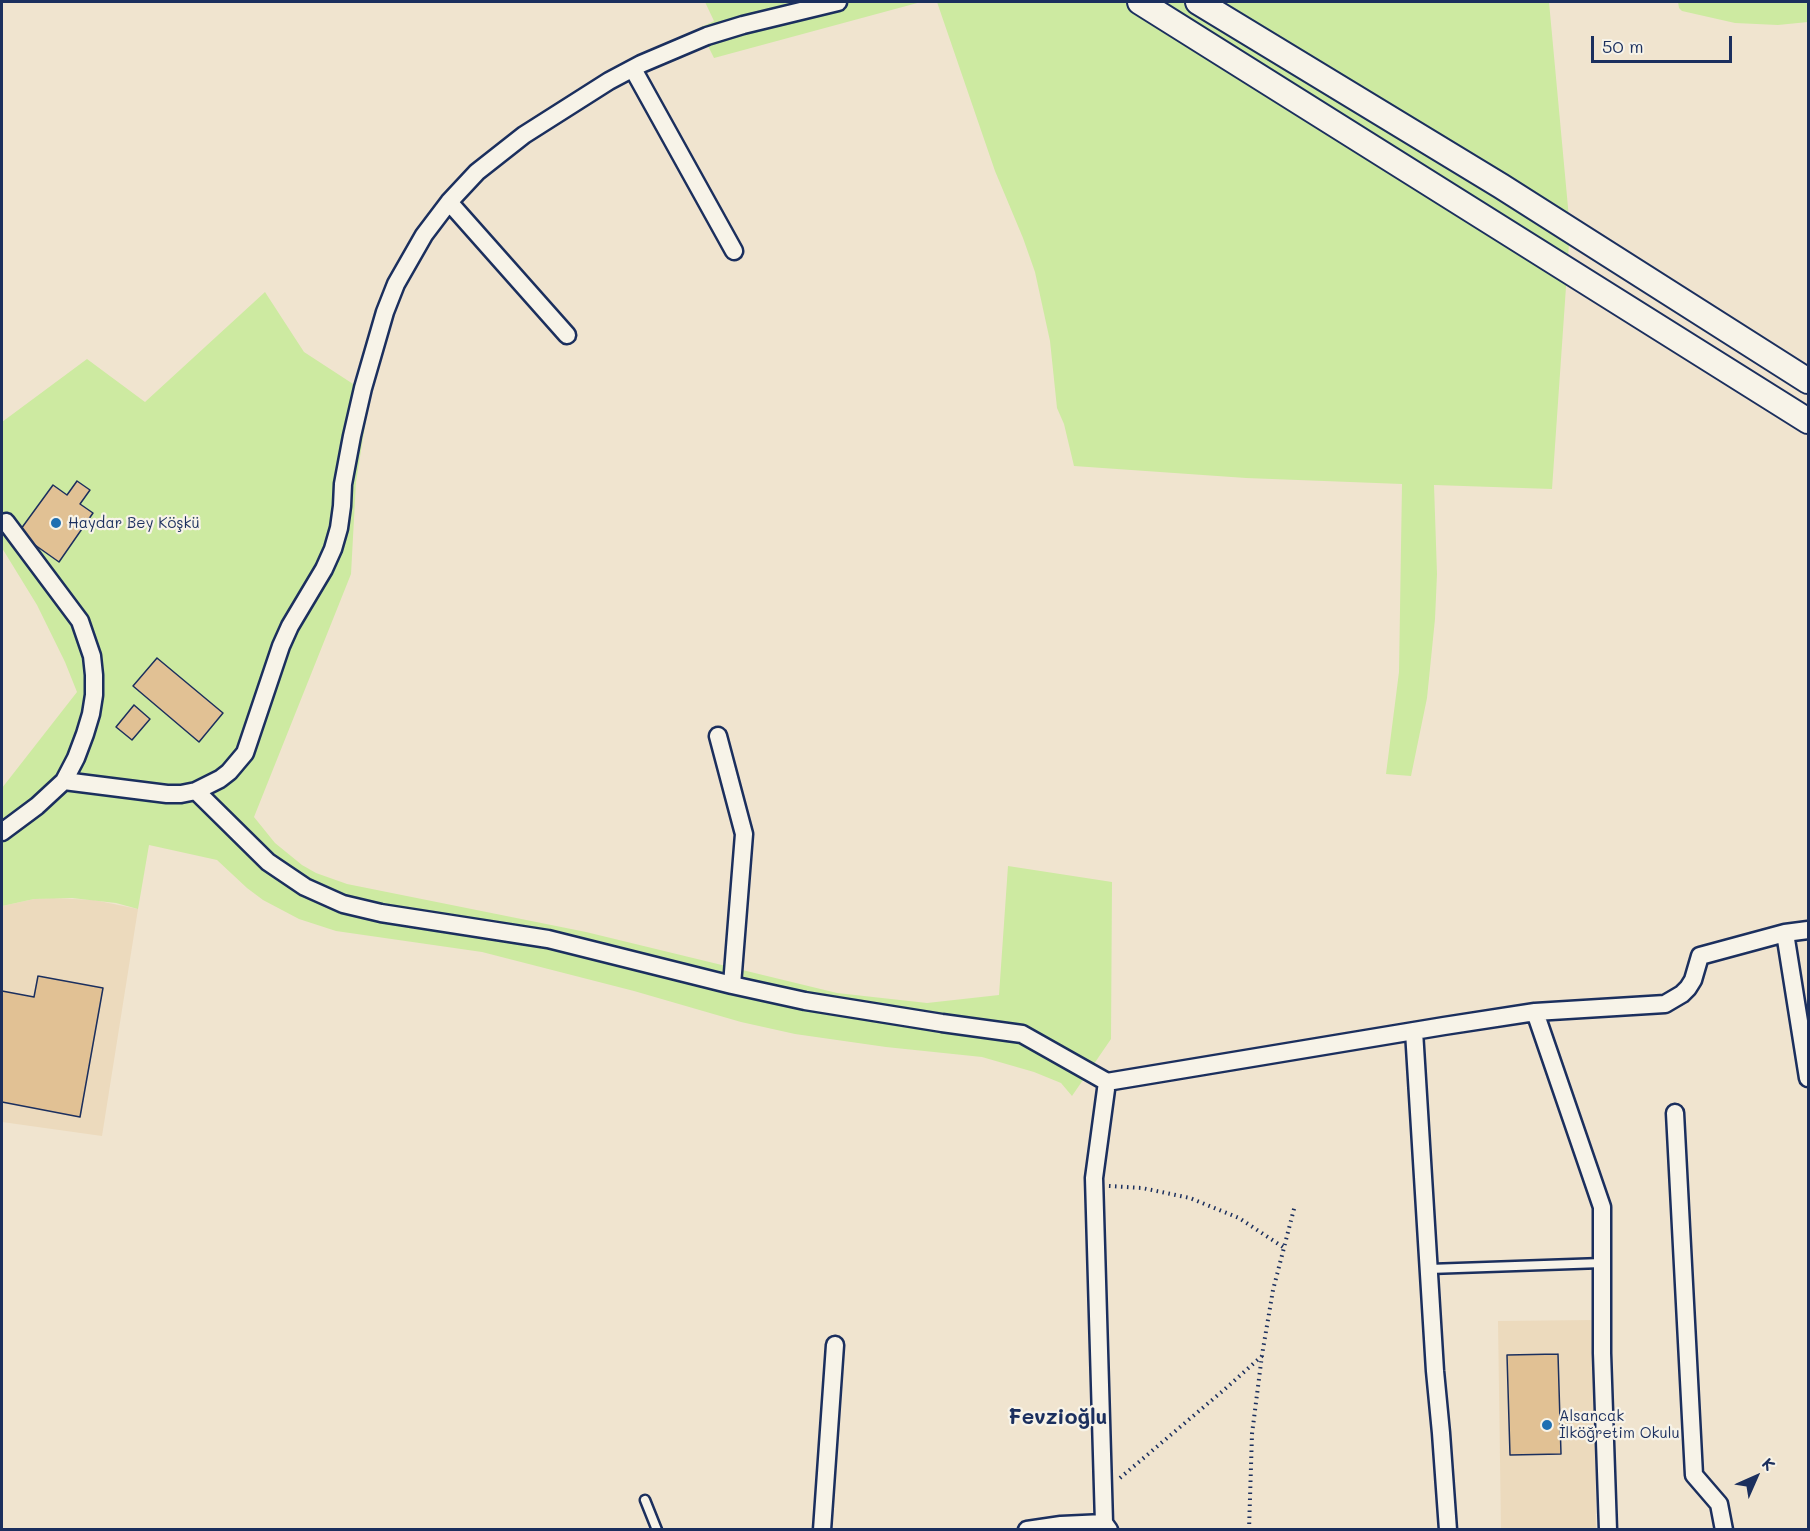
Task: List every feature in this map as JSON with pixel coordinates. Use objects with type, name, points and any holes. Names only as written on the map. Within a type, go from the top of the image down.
[{"type":"main road","points":[[1140,2],[1809,421]]},
{"type":"main road","points":[[1198,2],[1501,186],[1809,381]]},
{"type":"street","points":[[64,781],[167,794],[196,791],[209,786],[229,772],[245,753],[281,646],[333,549],[339,528],[343,484],[363,388],[385,312],[396,284],[424,235],[449,202],[477,172],[524,135],[579,99],[673,50],[707,36],[838,2]]},
{"type":"street","points":[[633,69],[734,250]]},
{"type":"street","points":[[449,202],[567,335]]},
{"type":"street","points":[[2,832],[37,806],[64,781],[76,758],[91,714],[94,695],[92,656],[80,621],[6,522]]},
{"type":"street","points":[[718,736],[744,834],[732,985]]},
{"type":"street","points":[[196,791],[268,862],[305,887],[343,904],[381,913],[548,939],[732,985],[863,1011],[1022,1034],[1107,1082],[1534,1012],[1665,1004],[1688,988],[1693,980],[1700,956],[1785,933],[1809,930]]},
{"type":"street","points":[[1785,933],[1809,1078]]},
{"type":"street","points":[[1534,1012],[1602,1207],[1602,1353],[1608,1530]]},
{"type":"street","points":[[1414,1031],[1435,1371],[1442,1432],[1448,1530]]},
{"type":"street","points":[[1027,1530],[1061,1525],[1107,1526],[1103,1492],[1094,1186],[1107,1082]]},
{"type":"street","points":[[1675,1113],[1694,1475],[1719,1504],[1724,1530]]},
{"type":"street","points":[[822,1530],[836,1345]]},
{"type":"lane","points":[[1429,1269],[1602,1263]]},
{"type":"lane","points":[[645,1500],[657,1530]]},
{"type":"path","points":[[1094,1186],[1142,1188],[1190,1198],[1239,1218],[1283,1247]]},
{"type":"path","points":[[1249,1530],[1252,1434],[1262,1355],[1273,1290],[1295,1205]]},
{"type":"path","points":[[1103,1492],[1262,1355]]},
{"type":"shaded area","points":[[34,899],[94,900],[138,909],[102,1136],[2,1122],[2,906]]},
{"type":"shaded area","name":"Alsancak İlköğretim Okulu","points":[[1594,1320],[1596,1529],[1501,1529],[1498,1321]]},
{"type":"green space","points":[[705,2],[921,2],[714,58],[699,28],[714,21]]},
{"type":"green space","points":[[937,2],[1549,2],[1570,229],[1552,489],[1434,485],[1437,574],[1435,619],[1427,698],[1411,776],[1386,774],[1399,672],[1402,484],[1246,478],[1074,466],[1064,424],[1057,408],[1050,341],[1035,272],[995,171]]},
{"type":"green space","points":[[1678,2],[1808,2],[1808,22],[1778,25],[1735,23],[1682,11]]},
{"type":"green space","points":[[265,292],[304,352],[370,395],[356,482],[351,574],[254,817],[275,843],[302,865],[316,873],[347,884],[586,932],[837,993],[927,1003],[999,995],[1008,866],[1112,882],[1111,1039],[1072,1096],[1061,1083],[1034,1072],[982,1057],[795,1034],[741,1022],[634,991],[482,952],[336,931],[299,919],[263,900],[217,860],[149,845],[138,909],[116,903],[72,898],[34,899],[2,906],[2,788],[77,692],[37,605],[2,548],[2,422],[87,359],[145,402]]},
{"type":"building","name":"Haydar Bey Köşkü","points":[[77,481],[90,490],[80,504],[93,513],[59,562],[18,533],[53,485],[67,495]]},
{"type":"building","points":[[157,658],[223,713],[199,742],[133,686]]},
{"type":"building","points":[[134,705],[150,719],[132,740],[116,727]]},
{"type":"building","points":[[38,976],[103,988],[80,1117],[2,1102],[2,991],[34,997]]},
{"type":"building","points":[[1558,1354],[1561,1454],[1510,1455],[1507,1355]]},
{"type":"place","name":"Haydar Bey Köşkü","points":[[56,523]]},
{"type":"place","name":"Alsancak İlköğretim Okulu","points":[[1547,1425]]},
{"type":"district","name":"Fevzioğlu","points":[[1058,1418]]}]
